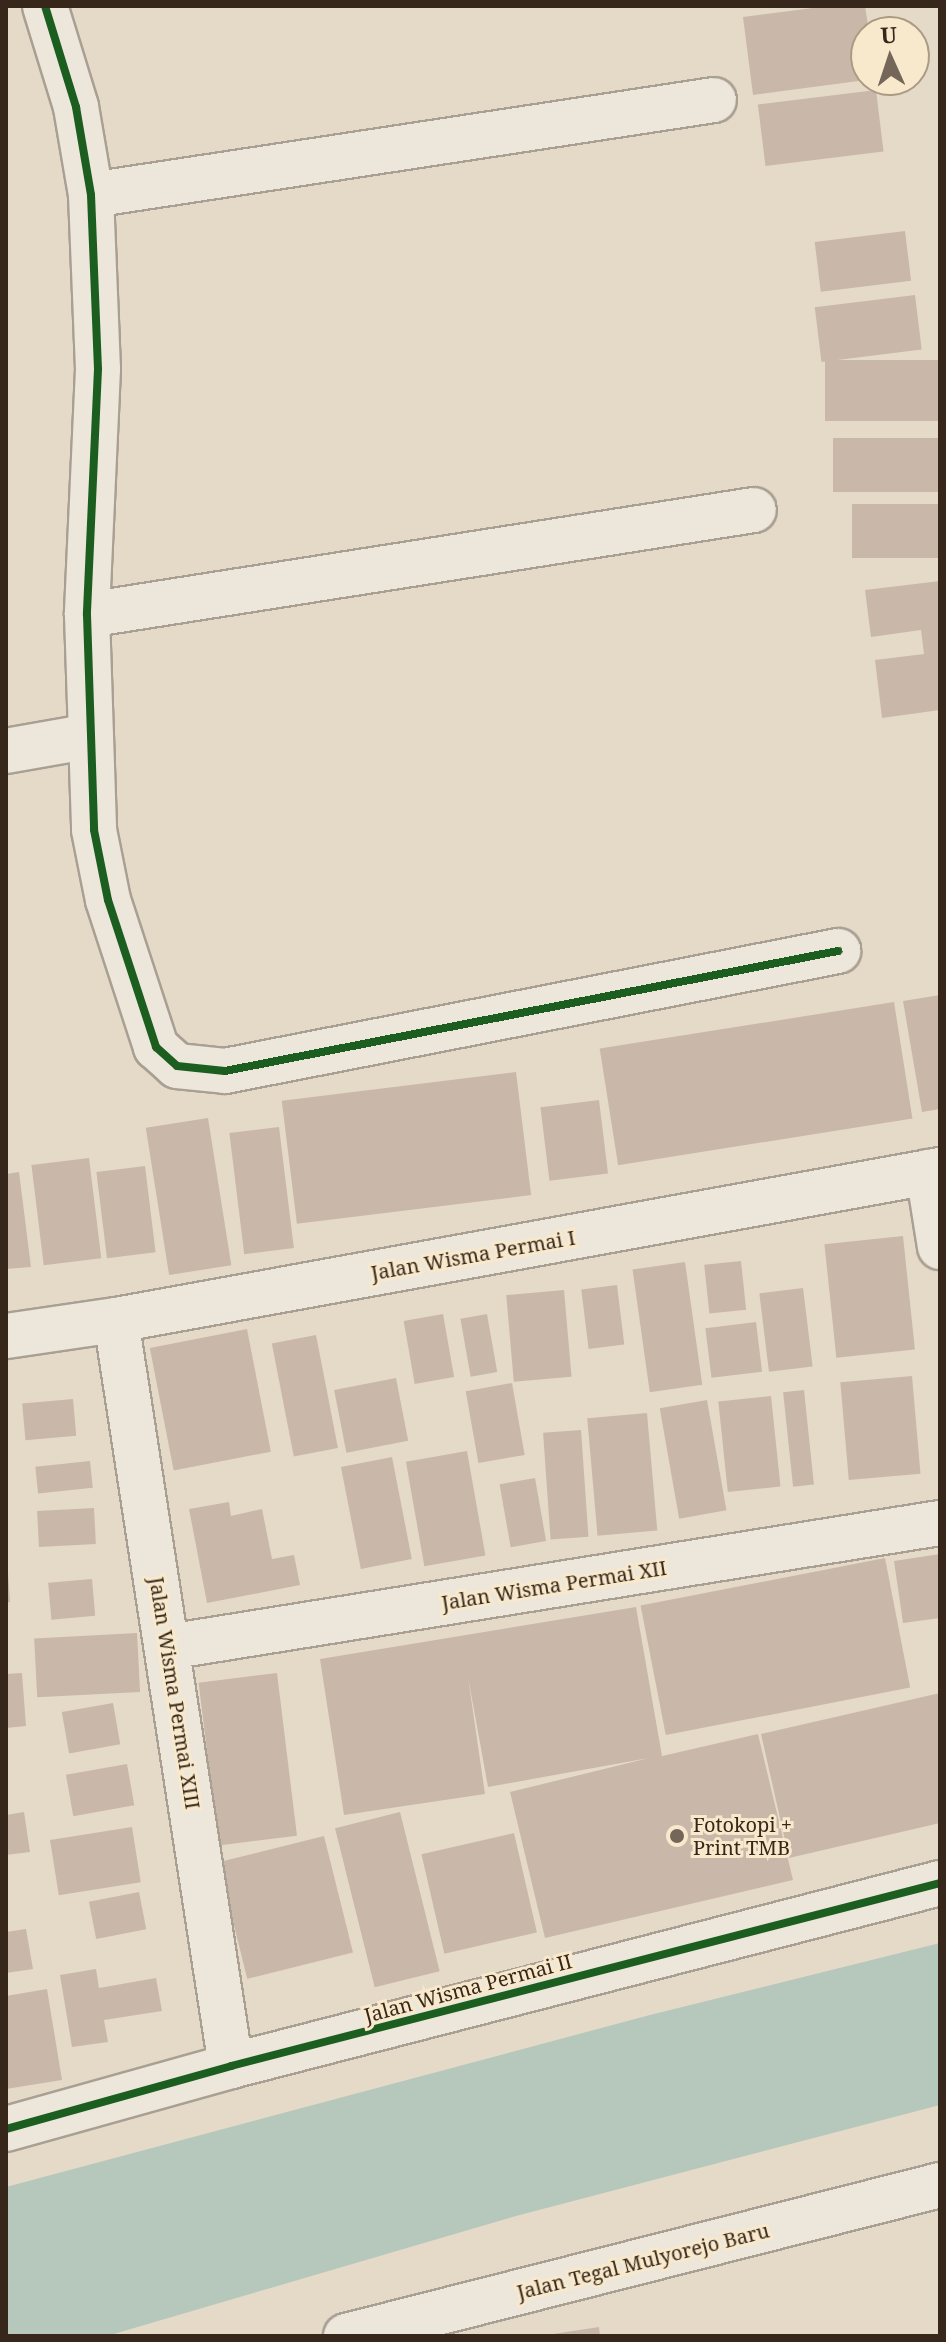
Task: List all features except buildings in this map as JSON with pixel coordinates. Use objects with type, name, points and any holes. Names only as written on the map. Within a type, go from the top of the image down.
[{"type":"street","points":[[45,6],[76,107],[91,195],[98,369],[87,615],[94,830],[108,900],[156,1047],[177,1066],[225,1071],[838,951]]},
{"type":"street","points":[[91,195],[714,100]]},
{"type":"street","points":[[87,615],[754,510]]},
{"type":"street","points":[[6,751],[91,736]]},
{"type":"street","points":[[934,1171],[940,1247]]},
{"type":"street","name":"Jalan Wisma Permai I","points":[[6,1336],[116,1320],[934,1171]]},
{"type":"street","name":"Jalan Wisma Permai XIII","points":[[116,1320],[231,2066]]},
{"type":"street","name":"Jalan Wisma Permai XII","points":[[168,1647],[940,1523]]},
{"type":"street","name":"Jalan Wisma Permai II","points":[[6,2129],[231,2066],[940,1883]]},
{"type":"street","name":"Jalan Tegal Mulyorejo Baru","points":[[346,2336],[940,2185]]},
{"type":"shaded area","points":[[940,1943],[940,2105],[516,2216],[107,2336],[6,2336],[6,2187],[650,2015]]},
{"type":"cycle path","points":[[45,6],[76,107],[91,195],[98,369],[87,615],[94,830],[108,900],[156,1047],[177,1066],[225,1071],[838,951]]},
{"type":"cycle path","points":[[6,2129],[231,2066],[940,1883]]},
{"type":"place","name":"Fotokopi + Print TMB","points":[[677,1836]]}]
